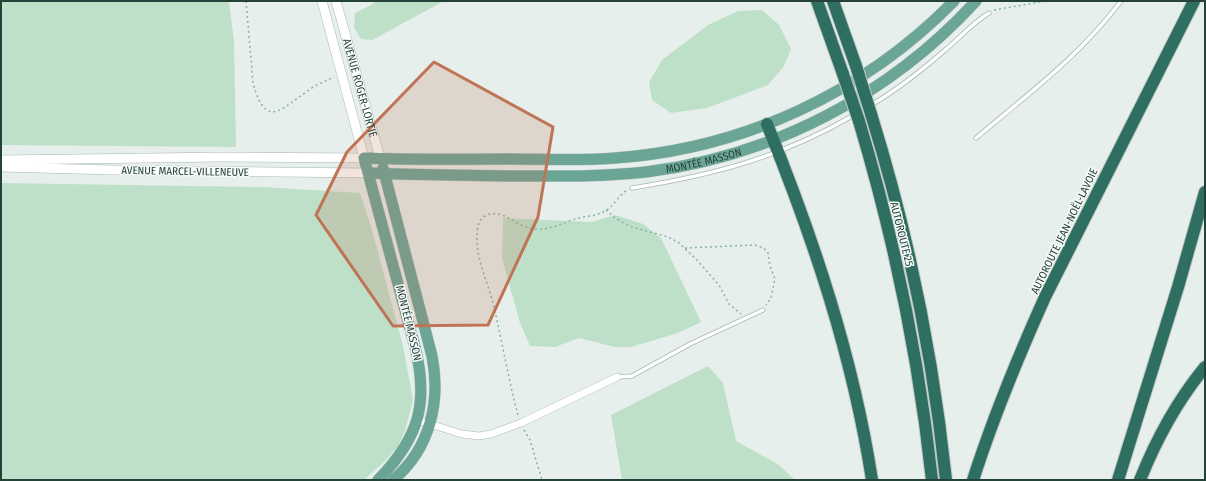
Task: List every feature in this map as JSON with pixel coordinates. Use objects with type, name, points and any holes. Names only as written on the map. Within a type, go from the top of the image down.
[{"type":"highway","name":"AUTOROUTE 25","points":[[818,1],[859,121],[875,177],[898,272],[920,388],[932,480]]},
{"type":"highway","name":"AUTOROUTE 25","points":[[833,1],[856,66],[896,200],[916,290],[931,372],[946,480]]},
{"type":"highway","name":"AUTOROUTE JEAN-NOËL-LAVOIE","points":[[972,480],[1023,346],[1045,298],[1194,1]]},
{"type":"highway","points":[[767,124],[812,241],[837,318],[856,395],[872,480]]},
{"type":"highway","points":[[1118,480],[1178,287],[1205,192]]},
{"type":"highway","points":[[1140,480],[1158,440],[1171,416],[1205,367]]},
{"type":"main road","name":"MONTÉE MASSON","points":[[364,158],[615,158],[659,153],[727,138],[767,124],[820,101],[867,73],[907,44],[954,1]]},
{"type":"main road","name":"MONTÉE MASSON","points":[[378,480],[388,470],[412,434],[417,420],[422,395],[420,368],[369,173],[560,176],[632,173],[694,164],[736,153],[773,140],[829,115],[872,90],[924,51],[945,33],[976,1]]},
{"type":"main road","name":"AVENUE ROGER-LORTIE","points":[[364,158],[369,173]]},
{"type":"main road","name":"AVENUE ROGER-LORTIE","points":[[380,158],[384,174]]},
{"type":"main road","name":"MONTÉE MASSON","points":[[384,174],[435,368],[436,396],[430,424],[424,441],[416,454],[393,480]]},
{"type":"street","name":"AVENUE ROGER-LORTIE","points":[[322,1],[364,158]]},
{"type":"street","name":"AVENUE ROGER-LORTIE","points":[[336,1],[380,158]]},
{"type":"street","name":"AVENUE MARCEL-VILLENEUVE","points":[[1,160],[223,157],[364,158]]},
{"type":"street","name":"AVENUE MARCEL-VILLENEUVE","points":[[1,167],[369,173]]},
{"type":"street","points":[[417,420],[462,434],[479,436],[496,433],[521,423],[617,377]]},
{"type":"lane","points":[[976,138],[1065,64],[1099,29],[1121,1]]},
{"type":"lane","points":[[632,188],[690,178],[733,168],[778,152],[808,139],[880,100],[921,70],[981,18],[989,13]]},
{"type":"lane","points":[[617,377],[632,376],[690,344],[763,310]]},
{"type":"path","points":[[246,1],[253,83],[256,93],[265,108],[275,112],[284,109],[310,89],[342,74]]},
{"type":"path","points":[[989,13],[1000,8],[1046,1]]},
{"type":"path","points":[[542,480],[530,440],[521,423],[516,408],[492,301],[478,250],[476,236],[478,225],[487,215],[495,214],[529,228],[545,229],[558,226],[569,221],[603,212],[624,191],[632,188]]},
{"type":"path","points":[[606,210],[622,223],[668,237],[678,242],[697,260],[719,285],[729,304],[745,318]]},
{"type":"path","points":[[684,248],[754,245],[764,248],[768,253],[770,266],[775,279],[771,298],[763,310]]},
{"type":"highlighted area","points":[[434,62],[553,127],[538,217],[488,325],[393,326],[316,215],[347,152]]},
{"type":"green space","points":[[1,1],[229,1],[234,42],[236,147],[1,145]]},
{"type":"green space","points":[[375,1],[444,1],[372,40],[361,39],[354,27],[355,13],[373,4]]},
{"type":"green space","points":[[762,10],[779,25],[791,49],[784,66],[768,85],[707,108],[671,113],[652,100],[649,82],[662,60],[708,25],[738,11]]},
{"type":"green space","points":[[1,183],[263,187],[360,193],[372,230],[403,346],[413,400],[405,431],[398,446],[386,460],[364,480],[1,480]]},
{"type":"green space","points":[[615,215],[643,224],[661,238],[701,322],[678,333],[631,347],[615,347],[579,338],[555,347],[530,346],[520,323],[502,258],[503,218],[592,222]]},
{"type":"green space","points":[[708,366],[723,383],[736,441],[779,465],[795,480],[622,480],[611,415]]}]
